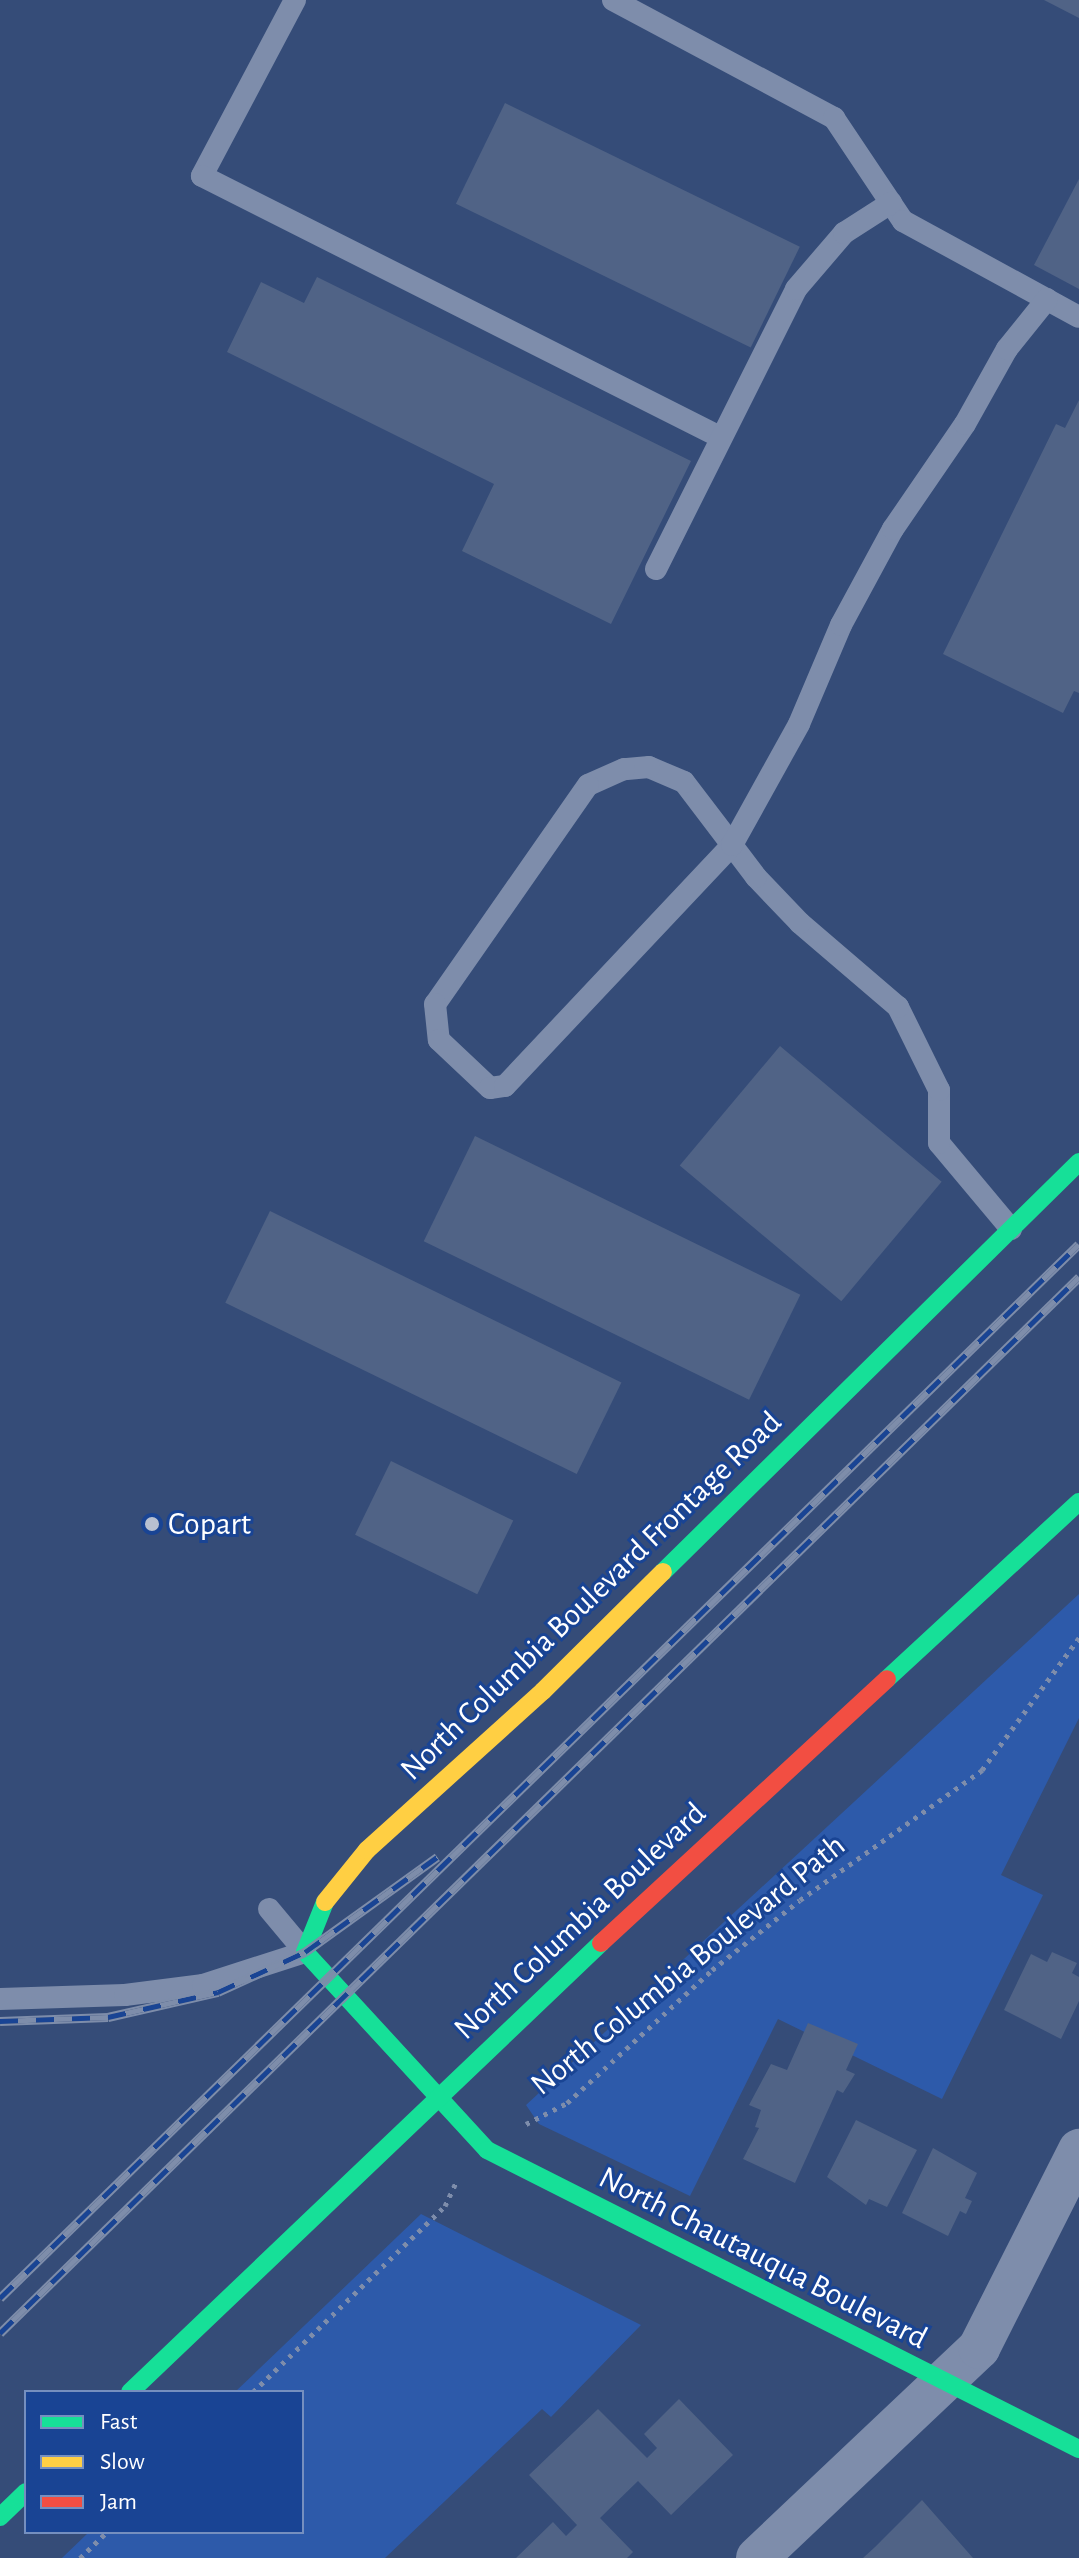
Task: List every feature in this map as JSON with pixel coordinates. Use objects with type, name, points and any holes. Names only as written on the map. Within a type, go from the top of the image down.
[{"type":"street","name":"North Columbia Boulevard Frontage Road","points":[[305,1952],[325,1902],[367,1850],[555,1680],[1079,1162]]},
{"type":"street","name":"North Columbia Boulevard","points":[[132,2390],[437,2096],[1079,1502]]},
{"type":"street","points":[[305,1952],[437,2096]]},
{"type":"street","name":"North Chautauqua Boulevard","points":[[437,2096],[487,2150],[513,2167],[1079,2449]]},
{"type":"street","points":[[757,2558],[979,2348],[1079,2150]]},
{"type":"street","points":[[0,2517],[24,2494]]},
{"type":"lane","points":[[295,0],[202,176],[720,437]]},
{"type":"lane","points":[[613,0],[834,118],[903,221],[1079,317]]},
{"type":"lane","points":[[656,569],[796,289],[844,233],[891,203]]},
{"type":"lane","points":[[1011,1229],[939,1143],[939,1090],[898,1007],[800,923],[732,845],[684,782],[649,767],[624,769],[588,785],[435,1004],[439,1040],[490,1088],[505,1086],[732,845],[799,724],[841,625],[893,529],[965,424],[1007,349],[1047,299]]},
{"type":"lane","points":[[0,1999],[125,1995],[203,1985],[305,1952],[269,1909]]},
{"type":"path","name":"North Columbia Boulevard Path","points":[[526,2125],[567,2103],[712,1970],[800,1900],[982,1770],[1079,1638]]},
{"type":"path","points":[[255,2390],[445,2206]]},
{"type":"path","points":[[80,2558],[105,2534]]},
{"type":"shaded area","points":[[1079,1594],[1079,1718],[1001,1875],[1043,1895],[942,2099],[778,2019],[690,2196],[539,2124],[526,2105]]},
{"type":"shaded area","points":[[421,2214],[641,2325],[551,2417],[542,2409],[385,2558],[62,2558],[87,2534],[304,2534],[304,2390],[237,2390]]},
{"type":"building","points":[[1044,0],[1079,0],[1079,18]]},
{"type":"building","points":[[505,103],[800,247],[751,347],[456,204]]},
{"type":"building","points":[[1079,179],[1079,289],[1034,265]]},
{"type":"building","points":[[317,277],[691,461],[611,624],[462,551],[494,484],[227,352],[261,282],[304,303]]},
{"type":"building","points":[[1079,400],[1079,693],[1074,691],[1063,713],[943,654],[1056,424],[1065,428]]},
{"type":"building","points":[[780,1046],[942,1182],[841,1301],[680,1166]]},
{"type":"building","points":[[475,1136],[800,1295],[749,1400],[424,1241]]},
{"type":"building","points":[[270,1211],[621,1382],[577,1474],[225,1303]]},
{"type":"building","points":[[391,1461],[513,1521],[477,1594],[355,1535]]},
{"type":"building","points":[[1052,1952],[1077,1963],[1072,1973],[1079,1977],[1079,2001],[1061,2039],[1004,2010],[1031,1954],[1047,1962]]},
{"type":"building","points":[[808,2023],[858,2044],[846,2070],[855,2074],[843,2093],[837,2090],[795,2183],[743,2159],[759,2128],[755,2127],[761,2110],[749,2105],[771,2064],[787,2070]]},
{"type":"building","points":[[856,2120],[917,2150],[887,2207],[869,2199],[866,2205],[827,2177]]},
{"type":"building","points":[[933,2148],[977,2173],[965,2198],[972,2201],[966,2214],[960,2211],[948,2236],[902,2213]]},
{"type":"building","points":[[679,2399],[733,2455],[671,2515],[638,2481],[600,2518],[633,2552],[627,2558],[516,2558],[553,2522],[566,2536],[577,2525],[529,2475],[598,2409],[647,2458],[657,2448],[644,2434]]},
{"type":"building","points":[[922,2500],[973,2558],[863,2558],[875,2547]]},
{"type":"railway","points":[[0,2298],[1079,1244]]},
{"type":"railway","points":[[0,2333],[1079,1277]]},
{"type":"railway","points":[[0,2021],[108,2017],[218,1992],[305,1952],[437,1857]]},
{"type":"traffic: fast","points":[[663,1572],[1079,1162]]},
{"type":"traffic: fast","points":[[887,1679],[1079,1502]]},
{"type":"traffic: fast","points":[[325,1902],[305,1952],[487,2150],[1079,2449]]},
{"type":"traffic: fast","points":[[132,2390],[601,1943]]},
{"type":"traffic: fast","points":[[0,2517],[24,2494]]},
{"type":"traffic: slow","points":[[325,1902],[367,1850],[543,1691],[663,1572]]},
{"type":"traffic: jam","points":[[601,1943],[887,1679]]},
{"type":"place","name":"Copart","points":[[152,1524]]}]
